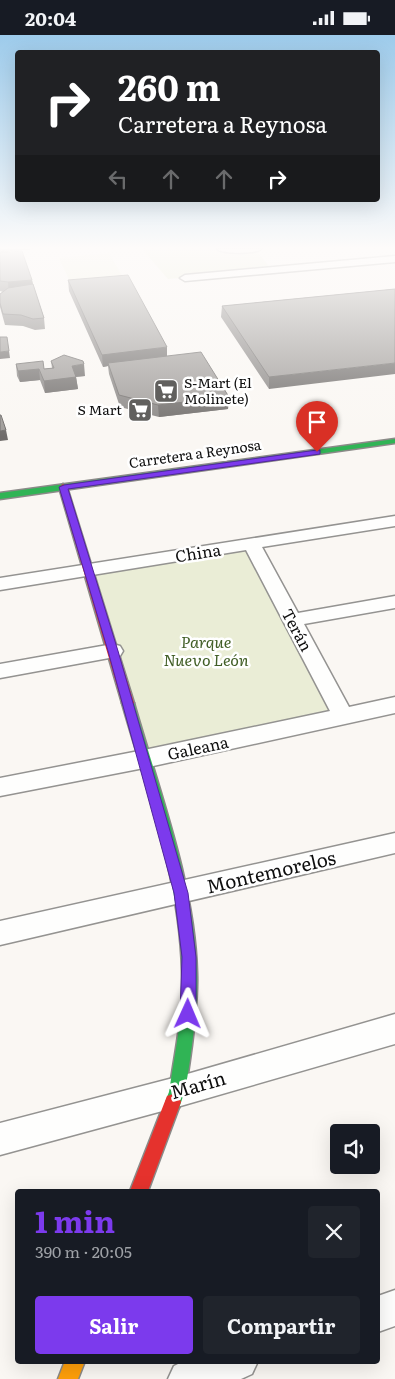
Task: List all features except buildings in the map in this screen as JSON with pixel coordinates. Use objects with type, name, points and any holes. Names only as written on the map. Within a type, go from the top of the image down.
[{"type":"street","name":"Carretera a Reynosa","points":[[0,496],[395,441]]},
{"type":"street","points":[[7,483],[39,483],[64,487],[91,476],[152,463]]},
{"type":"street","points":[[64,487],[113,651],[181,893],[189,957],[188,1014],[177,1092],[140,1189]]},
{"type":"street","name":"China","points":[[0,584],[395,521]]},
{"type":"street","name":"Terán","points":[[252,545],[343,716]]},
{"type":"street","points":[[292,620],[395,602]]},
{"type":"street","points":[[0,671],[113,651]]},
{"type":"street","name":"Galeana","points":[[0,787],[144,759],[395,705]]},
{"type":"street","name":"Montemorelos","points":[[0,933],[395,843]]},
{"type":"street","name":"Marín","points":[[0,1139],[177,1092],[395,1029]]},
{"type":"street","points":[[380,1313],[395,1308]]},
{"type":"street","points":[[68,1379],[74,1364]]},
{"type":"street","points":[[187,1379],[230,1364]]},
{"type":"green space","name":"Parque Nuevo León","points":[[252,544],[343,716],[144,759],[88,570]]},
{"type":"traffic: fast","points":[[0,496],[395,441]]},
{"type":"traffic: fast","points":[[128,703],[172,859],[185,923],[189,955],[190,989],[187,1024],[177,1092],[173,1102]]},
{"type":"traffic: slow","points":[[68,1379],[74,1364]]},
{"type":"traffic: jam","points":[[63,487],[128,703]]},
{"type":"traffic: jam","points":[[140,1189],[173,1102]]},
{"type":"place","name":"S-Mart (El Molinete)","points":[[166,391]]},
{"type":"place","name":"S Mart","points":[[140,410]]},
{"type":"route","points":[[188,1014],[189,957],[181,893],[113,651],[64,487],[317,452]]}]
